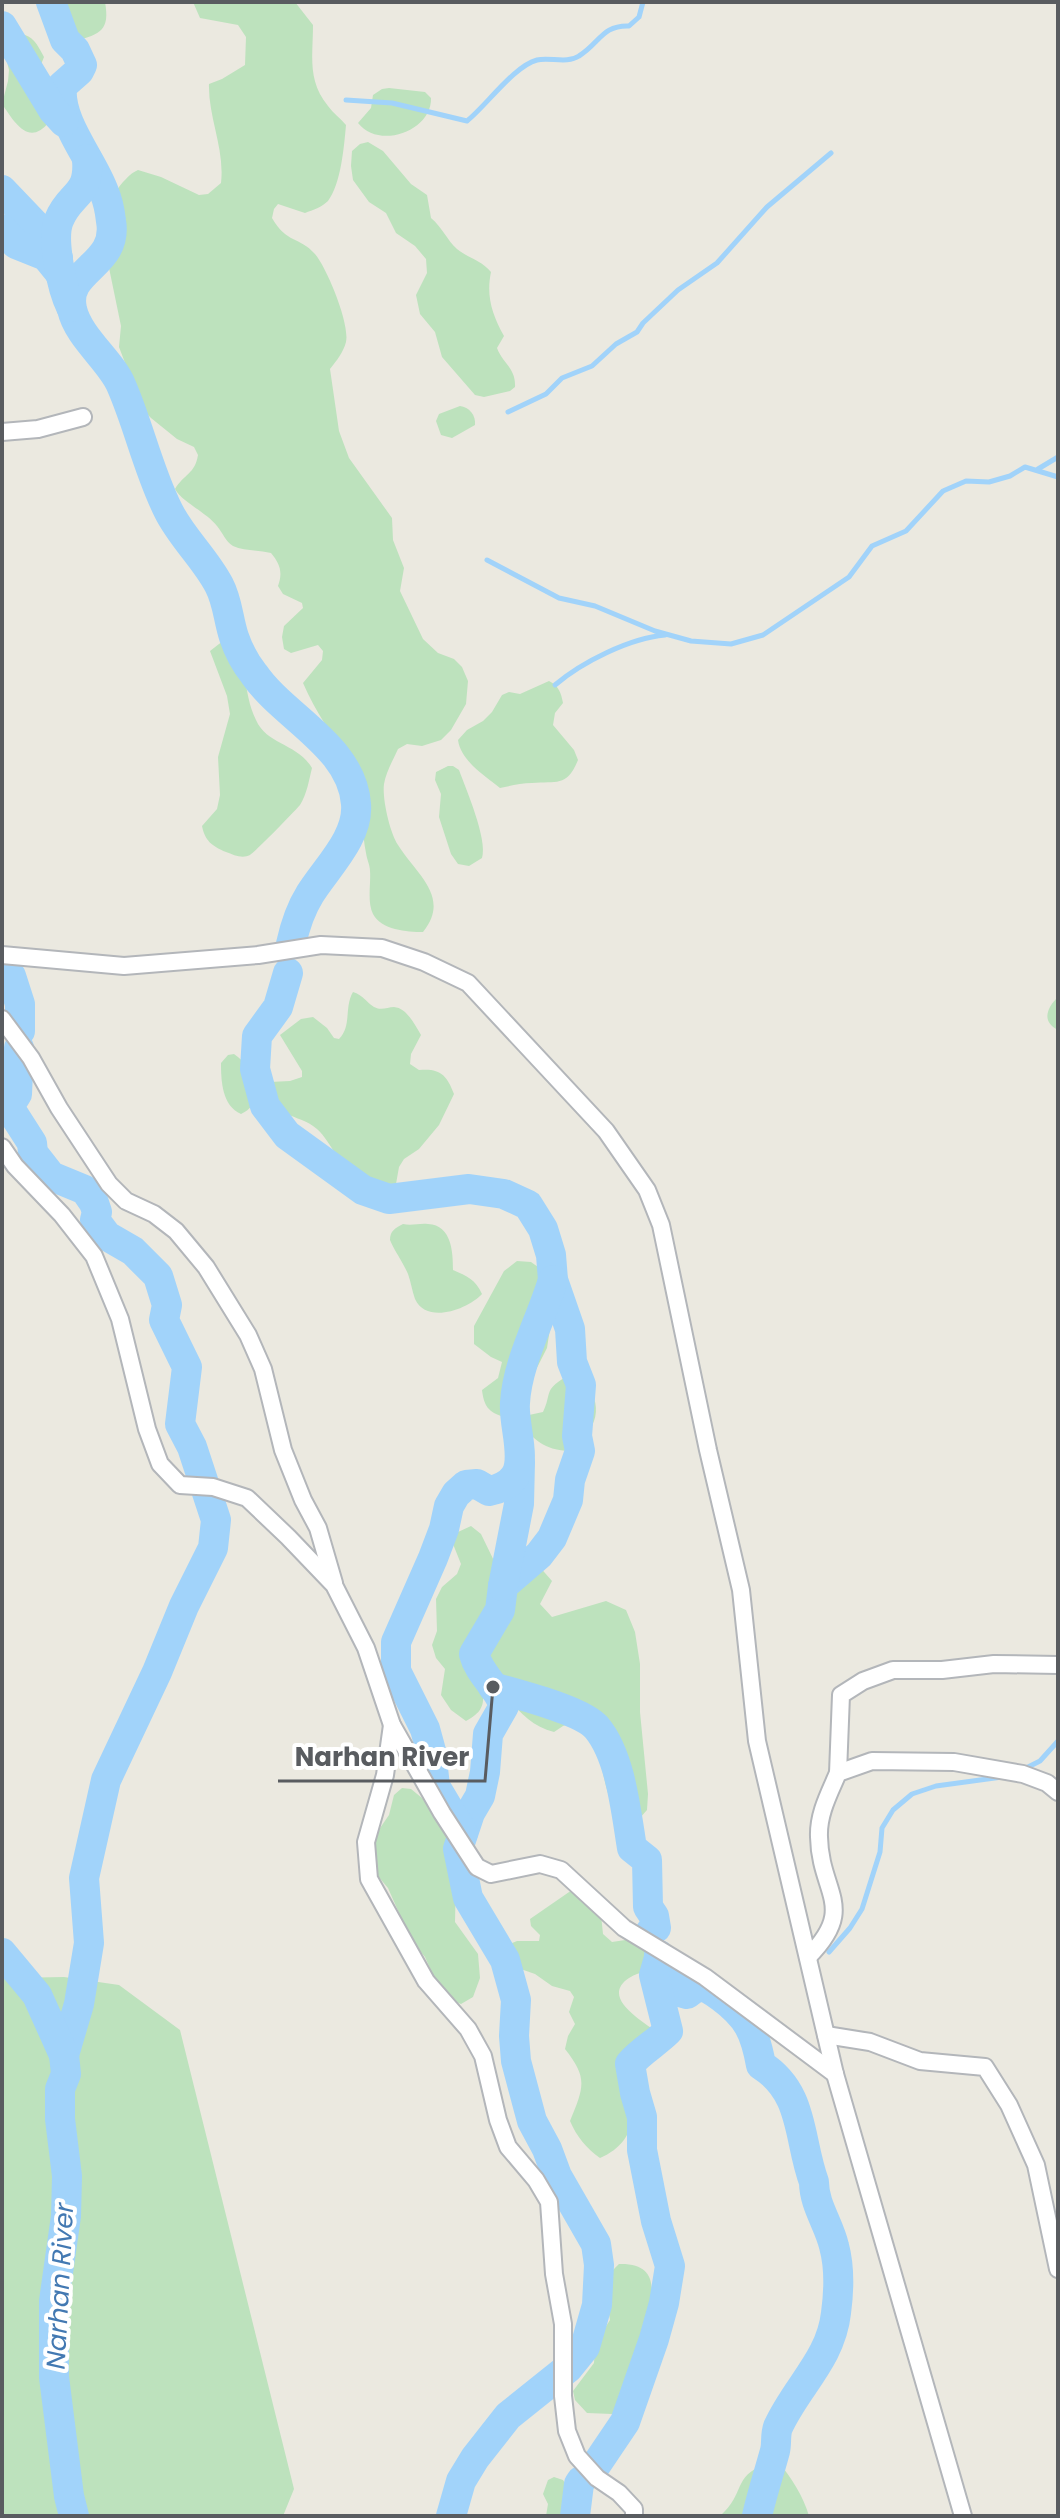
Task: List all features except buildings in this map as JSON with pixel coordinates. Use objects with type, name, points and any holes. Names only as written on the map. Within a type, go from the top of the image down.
[{"type":"street","points":[[2,432],[38,429],[83,417]]},
{"type":"street","points":[[2,955],[124,966],[258,955],[321,945],[382,948],[424,962],[468,983],[606,1131],[647,1190],[661,1225],[741,1590],[757,1741],[835,2074],[963,2516]]},
{"type":"street","points":[[2,1019],[31,1058],[59,1108],[109,1184],[126,1201],[154,1214],[176,1231],[206,1267],[248,1335],[263,1369],[283,1450],[318,1528],[334,1585],[366,1648],[392,1725],[477,1867],[491,1874],[540,1864],[561,1870],[624,1928],[705,1977],[835,2074]]},
{"type":"street","points":[[2,1147],[94,1256],[120,1319],[147,1429],[160,1464],[180,1485],[213,1487],[247,1498],[334,1585]]},
{"type":"street","points":[[808,1957],[823,1941],[833,1922],[834,1901],[826,1880],[818,1838],[821,1814],[838,1773],[841,1695],[863,1681],[893,1670],[942,1670],[994,1664],[1058,1665]]},
{"type":"street","points":[[392,1725],[385,1775],[366,1842],[369,1879],[426,1981],[468,2029],[483,2056],[498,2120],[508,2147],[536,2180],[549,2202],[554,2274],[563,2324],[563,2396],[567,2431],[577,2456],[597,2478],[619,2493],[634,2509],[634,2516]]},
{"type":"street","points":[[838,1773],[872,1761],[954,1762],[1023,1774],[1047,1783],[1058,1792]]},
{"type":"street","points":[[826,2035],[870,2042],[920,2061],[985,2067],[1009,2105],[1036,2165],[1058,2269]]},
{"type":"green space","points":[[56,2],[105,2],[105,25],[97,33],[75,41],[64,29]]},
{"type":"green space","points":[[193,2],[295,2],[313,25],[313,67],[317,87],[328,106],[346,125],[339,175],[328,201],[305,213],[278,204],[272,218],[283,232],[315,254],[331,283],[346,334],[343,350],[330,369],[339,431],[349,458],[392,518],[393,540],[404,568],[400,591],[423,639],[438,653],[454,659],[462,667],[468,681],[466,704],[451,730],[441,740],[422,746],[407,744],[398,749],[384,784],[385,807],[395,840],[422,876],[432,897],[434,908],[423,932],[388,927],[377,919],[371,909],[370,869],[358,792],[347,763],[303,683],[322,660],[323,651],[318,645],[291,653],[284,649],[284,626],[303,608],[302,603],[283,594],[278,586],[280,568],[271,553],[233,546],[212,521],[178,494],[175,489],[192,470],[198,455],[194,447],[177,439],[143,410],[119,347],[121,326],[108,263],[116,241],[113,202],[117,189],[138,170],[199,195],[208,194],[221,183],[221,158],[209,84],[245,65],[246,37],[238,25],[200,18]]},
{"type":"green space","points":[[25,35],[34,41],[44,57],[36,77],[38,94],[49,122],[35,132],[23,130],[2,104],[9,70],[4,50]]},
{"type":"green space","points":[[389,88],[425,92],[431,98],[429,110],[414,128],[403,133],[391,136],[367,131],[358,123],[371,108],[373,95]]},
{"type":"green space","points":[[368,142],[383,151],[411,184],[427,195],[431,218],[453,245],[491,272],[491,305],[504,336],[497,348],[515,381],[515,387],[510,391],[484,397],[475,395],[442,357],[435,332],[420,314],[416,295],[427,273],[426,259],[415,246],[396,233],[386,213],[369,202],[353,180],[352,151]]},
{"type":"green space","points":[[460,406],[471,412],[475,425],[452,438],[441,435],[436,421],[439,414]]},
{"type":"green space","points":[[228,637],[240,659],[252,709],[261,728],[267,735],[298,753],[312,768],[300,805],[250,855],[244,857],[213,845],[205,836],[202,826],[217,809],[220,795],[218,757],[230,714],[227,696],[210,651]]},
{"type":"green space","points":[[549,681],[559,690],[563,703],[555,713],[553,725],[574,750],[578,760],[574,769],[560,781],[500,788],[468,761],[458,740],[492,712],[502,695],[509,692],[520,694]]},
{"type":"green space","points":[[448,766],[459,770],[482,839],[482,858],[469,866],[458,864],[451,854],[439,817],[441,794],[435,780],[436,772]]},
{"type":"green space","points":[[353,992],[374,1007],[399,1008],[407,1014],[421,1035],[411,1054],[410,1064],[419,1070],[442,1074],[454,1094],[439,1125],[419,1149],[404,1159],[396,1184],[379,1184],[355,1173],[317,1129],[279,1110],[268,1097],[266,1087],[270,1082],[302,1077],[302,1071],[280,1035],[301,1019],[313,1017],[334,1038],[339,1039],[345,1028]]},
{"type":"green space","points":[[1058,997],[1058,1030],[1049,1023],[1048,1014]]},
{"type":"green space","points":[[234,1054],[247,1067],[256,1084],[255,1101],[241,1114],[226,1099],[222,1085],[221,1063],[228,1055]]},
{"type":"green space","points":[[403,1224],[428,1224],[442,1229],[450,1241],[453,1270],[470,1279],[482,1294],[467,1305],[448,1312],[438,1313],[421,1307],[390,1240],[394,1230]]},
{"type":"green space","points":[[517,1261],[531,1262],[545,1272],[551,1322],[547,1348],[517,1407],[504,1417],[488,1408],[482,1390],[498,1378],[502,1362],[474,1344],[474,1326],[504,1271]]},
{"type":"green space","points":[[566,1377],[582,1377],[596,1408],[587,1434],[571,1451],[543,1444],[522,1425],[529,1415],[543,1412],[551,1389]]},
{"type":"green space","points":[[471,1526],[481,1534],[497,1567],[519,1576],[538,1565],[552,1581],[540,1604],[552,1617],[606,1601],[626,1610],[635,1632],[640,1664],[640,1712],[648,1794],[647,1810],[639,1819],[629,1823],[615,1809],[595,1747],[574,1722],[554,1732],[544,1729],[519,1711],[492,1679],[483,1681],[481,1709],[466,1721],[451,1710],[441,1695],[445,1669],[436,1658],[432,1645],[437,1631],[436,1599],[442,1587],[457,1574],[461,1564],[453,1544],[458,1532]]},
{"type":"green space","points":[[402,1788],[411,1789],[422,1798],[451,1836],[456,1876],[455,1922],[478,1954],[480,1978],[473,1997],[461,2004],[446,1998],[425,1957],[411,1940],[388,1888],[372,1869],[372,1851],[378,1831],[389,1815],[394,1795]]},
{"type":"green space","points":[[572,1890],[601,1915],[603,1934],[612,1942],[632,1939],[650,1948],[656,1961],[646,1971],[629,1978],[621,1986],[619,1995],[631,2012],[666,2039],[667,2048],[661,2055],[642,2054],[622,2061],[622,2076],[632,2107],[631,2126],[617,2148],[600,2158],[582,2142],[570,2121],[581,2091],[577,2068],[565,2049],[575,2024],[569,2012],[574,1997],[570,1991],[552,1986],[535,1974],[515,1967],[505,1954],[505,1946],[517,1941],[539,1941],[540,1935],[531,1926],[530,1919]]},
{"type":"green space","points":[[2,1969],[11,1978],[64,1977],[119,1985],[180,2030],[294,2489],[283,2516],[2,2516]]},
{"type":"green space","points":[[619,2264],[642,2269],[648,2274],[652,2291],[647,2357],[624,2385],[635,2402],[634,2409],[623,2417],[587,2413],[575,2400],[573,2391],[594,2363],[595,2344],[610,2320],[606,2284]]},
{"type":"green space","points":[[778,2461],[796,2487],[809,2516],[720,2516],[729,2507],[746,2476],[763,2465]]},
{"type":"green space","points":[[554,2477],[563,2480],[574,2497],[576,2516],[546,2516],[548,2504],[543,2494],[548,2480]]},
{"type":"waterway","name":"Narhan River","points":[[51,2],[65,40],[75,50],[82,65],[62,86],[65,113],[99,180],[111,221],[107,248],[75,285],[71,296],[75,319],[121,385],[161,495],[173,520],[219,585],[234,637],[245,661],[267,690],[330,749],[352,784],[356,804],[352,828],[306,900],[291,944]]},
{"type":"waterway","points":[[346,100],[392,103],[467,121],[519,70],[537,60],[569,60],[579,56],[613,28],[629,26],[639,17],[643,2]]},
{"type":"waterway","points":[[2,26],[53,110],[64,122]]},
{"type":"waterway","points":[[508,412],[546,394],[562,378],[592,366],[616,344],[637,332],[678,290],[717,263],[767,207],[831,153]]},
{"type":"waterway","points":[[71,307],[59,264],[57,228],[63,211],[82,188],[87,159]]},
{"type":"waterway","points":[[2,190],[46,236],[58,258]]},
{"type":"waterway","points":[[2,229],[16,244],[46,256],[59,272]]},
{"type":"waterway","points":[[1038,469],[1058,457]]},
{"type":"waterway","points":[[487,560],[559,598],[595,606],[655,631],[691,641],[731,644],[763,635],[849,577],[872,546],[906,531],[943,491],[966,481],[989,482],[1010,476],[1025,467],[1058,477]]},
{"type":"waterway","points":[[555,685],[607,652],[665,635]]},
{"type":"waterway","name":"Narhan River","points":[[288,973],[278,1007],[257,1036],[255,1069],[265,1106],[287,1135],[363,1190],[389,1199],[469,1189],[504,1194],[528,1205],[543,1229],[551,1255],[553,1280],[570,1329],[572,1362],[581,1385],[577,1436],[580,1451],[570,1480],[568,1500],[552,1538],[539,1555],[503,1586],[500,1610],[474,1654],[504,1706],[488,1734],[480,1796],[470,1813],[458,1849],[468,1898],[505,1960],[516,2000],[516,2061],[532,2121],[557,2176],[596,2244],[599,2265],[597,2305],[585,2347],[568,2368],[508,2416],[461,2481],[451,2516]]},
{"type":"waterway","name":"Narhan River","points":[[11,976],[20,1004],[20,1031]]},
{"type":"waterway","name":"Narhan River","points":[[19,1048],[17,1094],[9,1107],[32,1143],[33,1153],[51,1176],[85,1190],[94,1203],[97,1212],[95,1220],[107,1236],[133,1251],[158,1276],[167,1305],[164,1320],[187,1367],[180,1424],[192,1447],[216,1520],[213,1548],[106,1780],[84,1878],[89,1943],[79,2004],[64,2055]]},
{"type":"waterway","name":"Narhan River","points":[[463,1833],[435,1786],[425,1729],[396,1671],[396,1642],[433,1558],[449,1506],[456,1494],[466,1485],[477,1484],[489,1491],[500,1488],[513,1479],[518,1469],[517,1388],[553,1280]]},
{"type":"waterway","name":"Narhan River","points":[[503,1586],[519,1504],[520,1462]]},
{"type":"waterway","name":"Narhan River","points":[[493,1687],[578,1715],[597,1728],[605,1740],[617,1769],[632,1848],[647,1860],[648,1907],[654,1916],[656,1928],[650,1935]]},
{"type":"waterway","points":[[1022,1770],[1040,1761],[1058,1741]]},
{"type":"waterway","points":[[829,1952],[862,1909],[880,1852],[882,1828],[893,1810],[912,1794],[936,1786],[1002,1777]]},
{"type":"waterway","name":"Narhan River","points":[[2,1953],[37,1995],[64,2055],[66,2074],[60,2089],[60,2119],[67,2176],[66,2216],[54,2301],[54,2377],[74,2516]]},
{"type":"waterway","name":"Narhan River","points":[[659,1955],[680,1992],[687,1994],[699,1985],[708,1988],[730,2004],[749,2026],[761,2065],[786,2089],[793,2103],[816,2199],[836,2254],[838,2288],[833,2329],[820,2359],[778,2427],[775,2451],[757,2516]]},
{"type":"waterway","name":"Narhan River","points":[[596,2465],[625,2422],[654,2339],[670,2266],[656,2221],[642,2150],[642,2117],[630,2064],[668,2031],[654,1975],[658,1961]]},
{"type":"waterway","name":"Narhan River","points":[[575,2516],[581,2481]]},
{"type":"place","name":"Narhan River","points":[[493,1687]]}]
